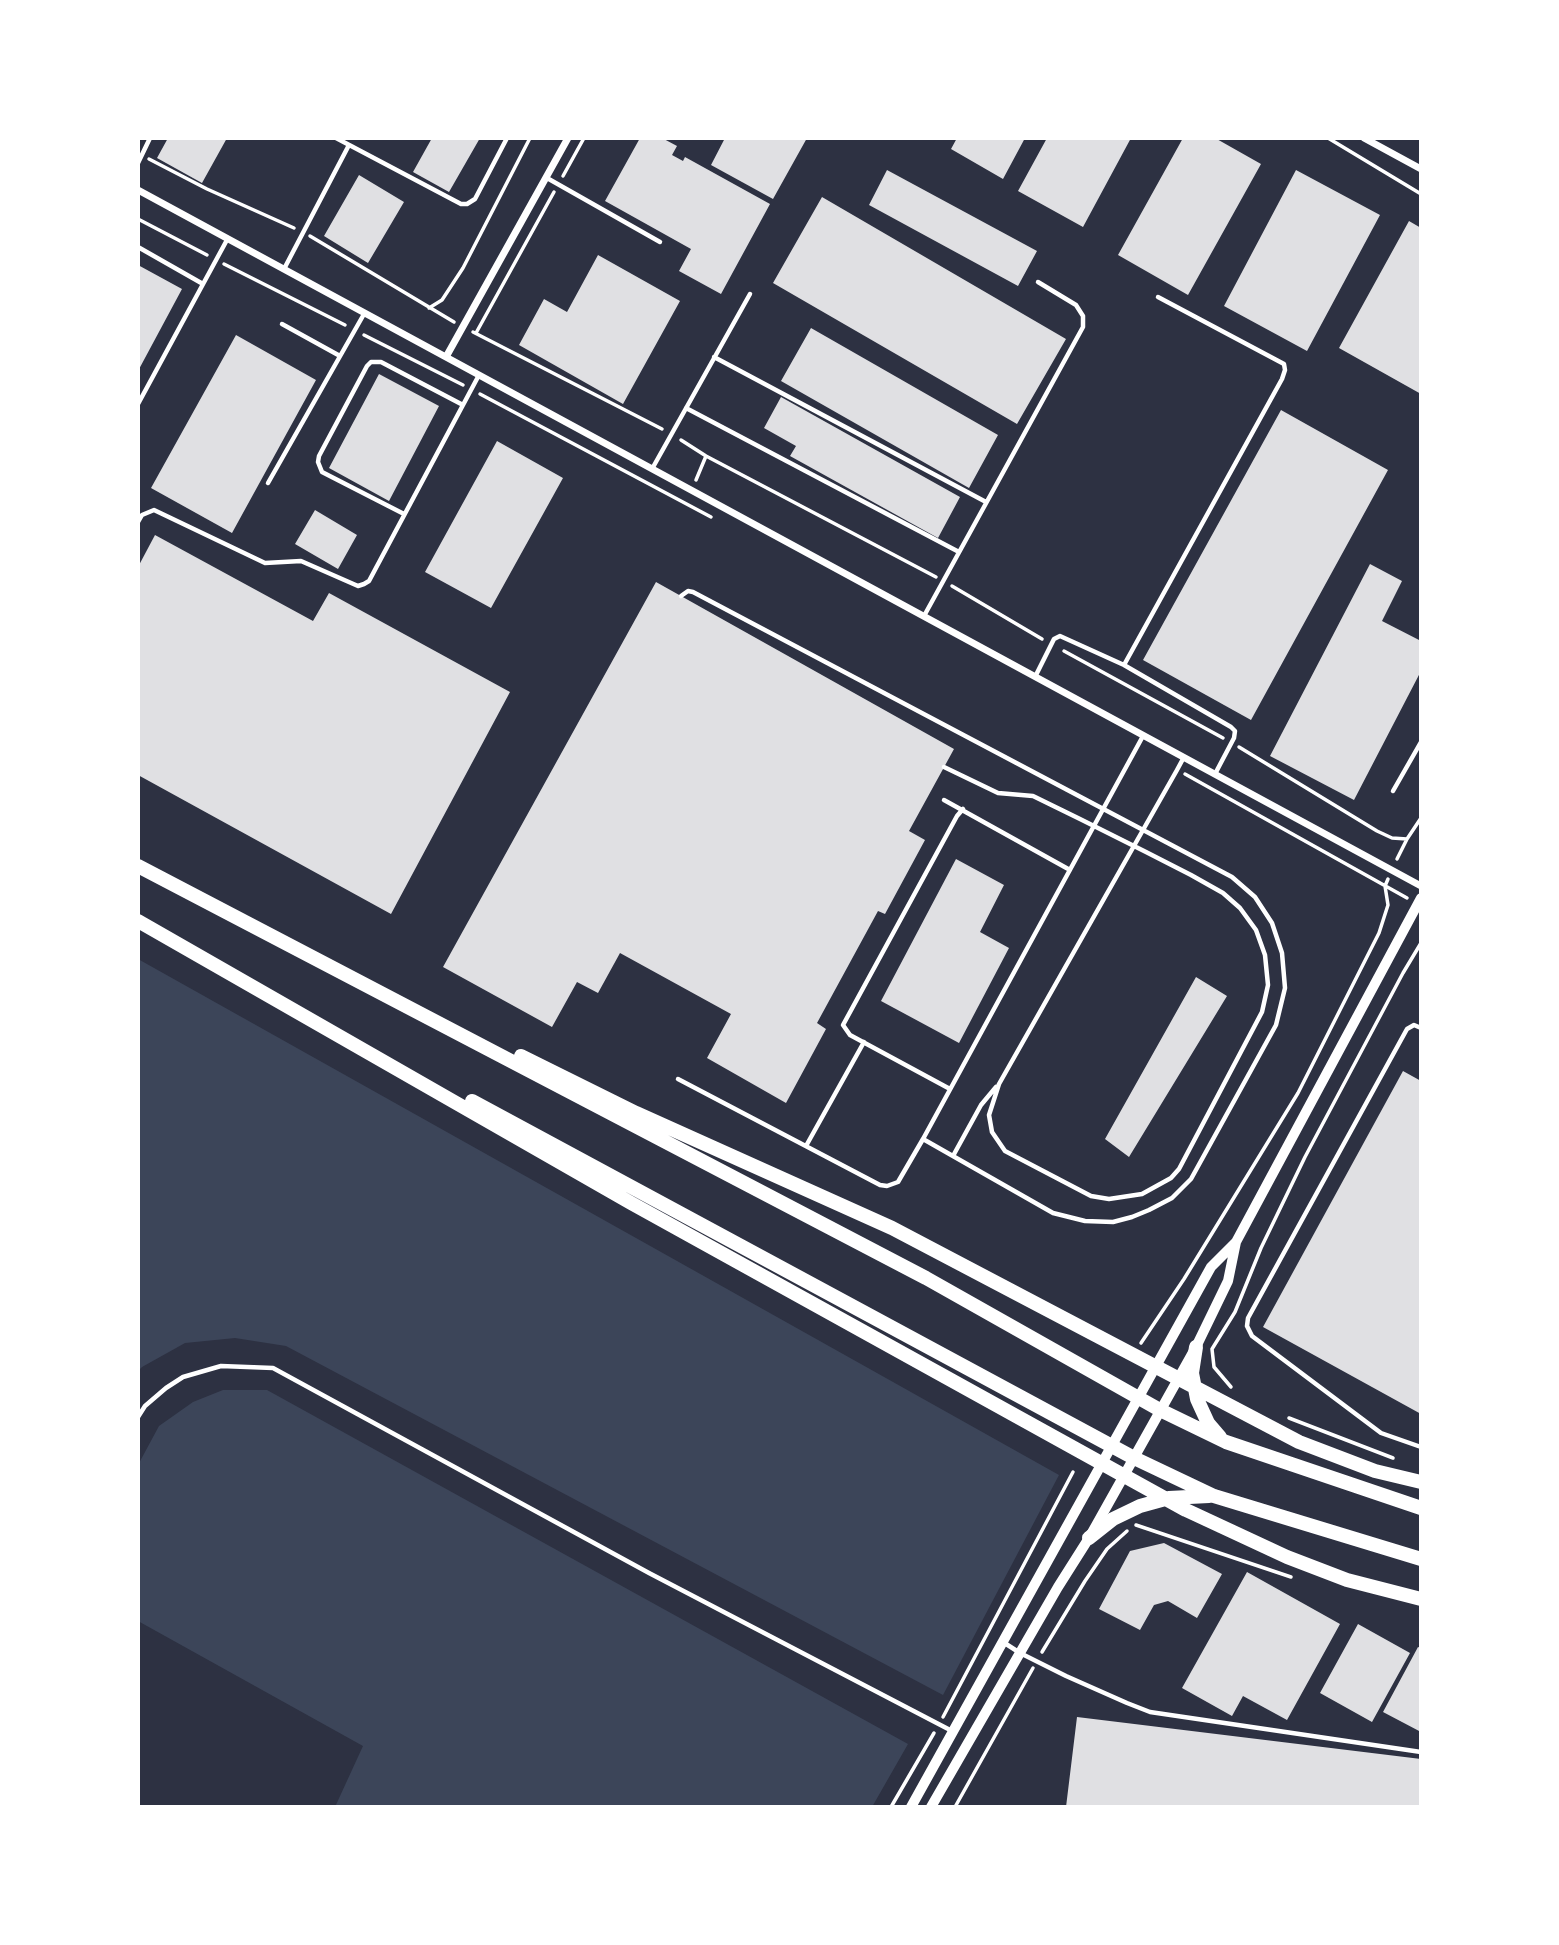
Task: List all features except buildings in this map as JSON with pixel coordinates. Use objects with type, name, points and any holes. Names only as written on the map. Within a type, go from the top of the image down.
[{"type":"main road","points":[[138,856],[421,1006],[636,1113],[892,1228],[1299,1442],[1375,1471],[1421,1482]]},
{"type":"main road","points":[[138,866],[926,1278],[1160,1410],[1226,1443],[1421,1508]]},
{"type":"main road","points":[[138,921],[1134,1458],[1214,1496],[1421,1559]]},
{"type":"main road","points":[[138,921],[643,1210],[1186,1510],[1299,1562],[1347,1580],[1421,1599]]},
{"type":"main road","points":[[1196,1347],[1192,1373],[1196,1399],[1208,1423],[1226,1443]]},
{"type":"main road","points":[[1089,1538],[1112,1519],[1140,1506],[1176,1497],[1214,1496]]},
{"type":"street","points":[[446,357],[568,138]]},
{"type":"street","points":[[1364,138],[1421,169]]},
{"type":"street","points":[[138,190],[1421,886]]},
{"type":"street","points":[[931,1807],[1089,1538],[1196,1347],[1228,1281],[1236,1242],[1419,901]]},
{"type":"street","points":[[911,1807],[1211,1267],[1236,1242]]},
{"type":"lane","points":[[138,163],[150,138]]},
{"type":"lane","points":[[336,138],[461,204],[475,199],[507,138]]},
{"type":"lane","points":[[284,269],[349,145]]},
{"type":"lane","points":[[546,177],[660,242]]},
{"type":"lane","points":[[138,404],[228,238]]},
{"type":"lane","points":[[138,247],[203,284]]},
{"type":"lane","points":[[924,616],[1083,327],[1083,316],[1076,305],[1038,282]]},
{"type":"lane","points":[[652,468],[750,294]]},
{"type":"lane","points":[[1124,665],[1285,370],[1284,363],[1158,297]]},
{"type":"lane","points":[[268,483],[365,313]]},
{"type":"lane","points":[[282,324],[340,356]]},
{"type":"lane","points":[[714,358],[986,502]]},
{"type":"lane","points":[[404,514],[322,472],[318,462],[367,366],[371,362],[381,362],[463,405]]},
{"type":"lane","points":[[138,522],[142,515],[148,512],[161,512],[265,563],[300,561],[358,586],[369,581],[479,375]]},
{"type":"lane","points":[[686,408],[959,552]]},
{"type":"lane","points":[[681,596],[688,591],[693,592],[1232,877],[1255,897],[1272,923],[1282,953],[1285,988],[1276,1025],[1191,1179],[1172,1198],[1132,1217],[1113,1222],[1085,1222],[1053,1213],[923,1139]]},
{"type":"lane","points":[[1035,677],[1054,639],[1060,636],[1124,665],[1235,731],[1232,743],[1215,774]]},
{"type":"lane","points":[[678,1079],[880,1185],[887,1186],[898,1182],[1143,735]]},
{"type":"lane","points":[[1394,791],[1421,742]]},
{"type":"lane","points":[[953,1156],[981,1105],[999,1084],[1184,757]]},
{"type":"lane","points":[[944,767],[998,793],[1033,796],[1213,887],[1240,908],[1256,930],[1265,955],[1268,985],[1262,1012],[1179,1169],[1171,1178],[1142,1194],[1109,1199],[1091,1196],[1005,1151],[992,1132],[989,1115],[999,1084]]},
{"type":"lane","points":[[944,800],[1070,870]]},
{"type":"lane","points":[[950,1089],[850,1035],[844,1025],[963,809]]},
{"type":"lane","points":[[1421,1028],[1414,1026],[1407,1029],[1254,1306],[1247,1326],[1252,1336],[1381,1433],[1421,1447]]},
{"type":"lane","points":[[806,1146],[864,1042]]},
{"type":"lane","points":[[138,1418],[145,1406],[183,1377],[221,1366],[273,1368],[649,1573],[953,1731]]},
{"type":"lane","points":[[1002,1642],[1020,1653],[1150,1712],[1421,1752]]},
{"type":"path","points":[[429,309],[442,300],[463,268],[530,138]]},
{"type":"path","points":[[476,333],[584,138]]},
{"type":"path","points":[[1328,138],[1421,194]]},
{"type":"path","points":[[141,156],[303,233],[429,309],[671,434],[706,456],[943,581],[1051,645],[1232,743],[1377,831],[1392,838],[1407,839],[1421,818]]},
{"type":"path","points":[[138,219],[471,389],[718,520]]},
{"type":"path","points":[[691,490],[706,456]]},
{"type":"path","points":[[1177,770],[1385,886],[1419,901]]},
{"type":"path","points":[[1138,1348],[1184,1279],[1298,1093],[1379,933],[1388,905],[1385,886]]},
{"type":"path","points":[[1231,1388],[1214,1367],[1212,1349],[1235,1311],[1261,1248],[1305,1157],[1421,943]]},
{"type":"path","points":[[1279,1413],[1395,1459]]},
{"type":"path","points":[[891,1807],[939,1724],[1073,1472]]},
{"type":"path","points":[[1135,1525],[1301,1580]]},
{"type":"shaded area","points":[[138,959],[1059,1475],[943,1695],[286,1346],[235,1338],[185,1343],[138,1371]]},
{"type":"shaded area","points":[[223,1390],[267,1390],[908,1744],[872,1807],[335,1807],[363,1746],[138,1621],[138,1465],[159,1426],[193,1402]]}]
